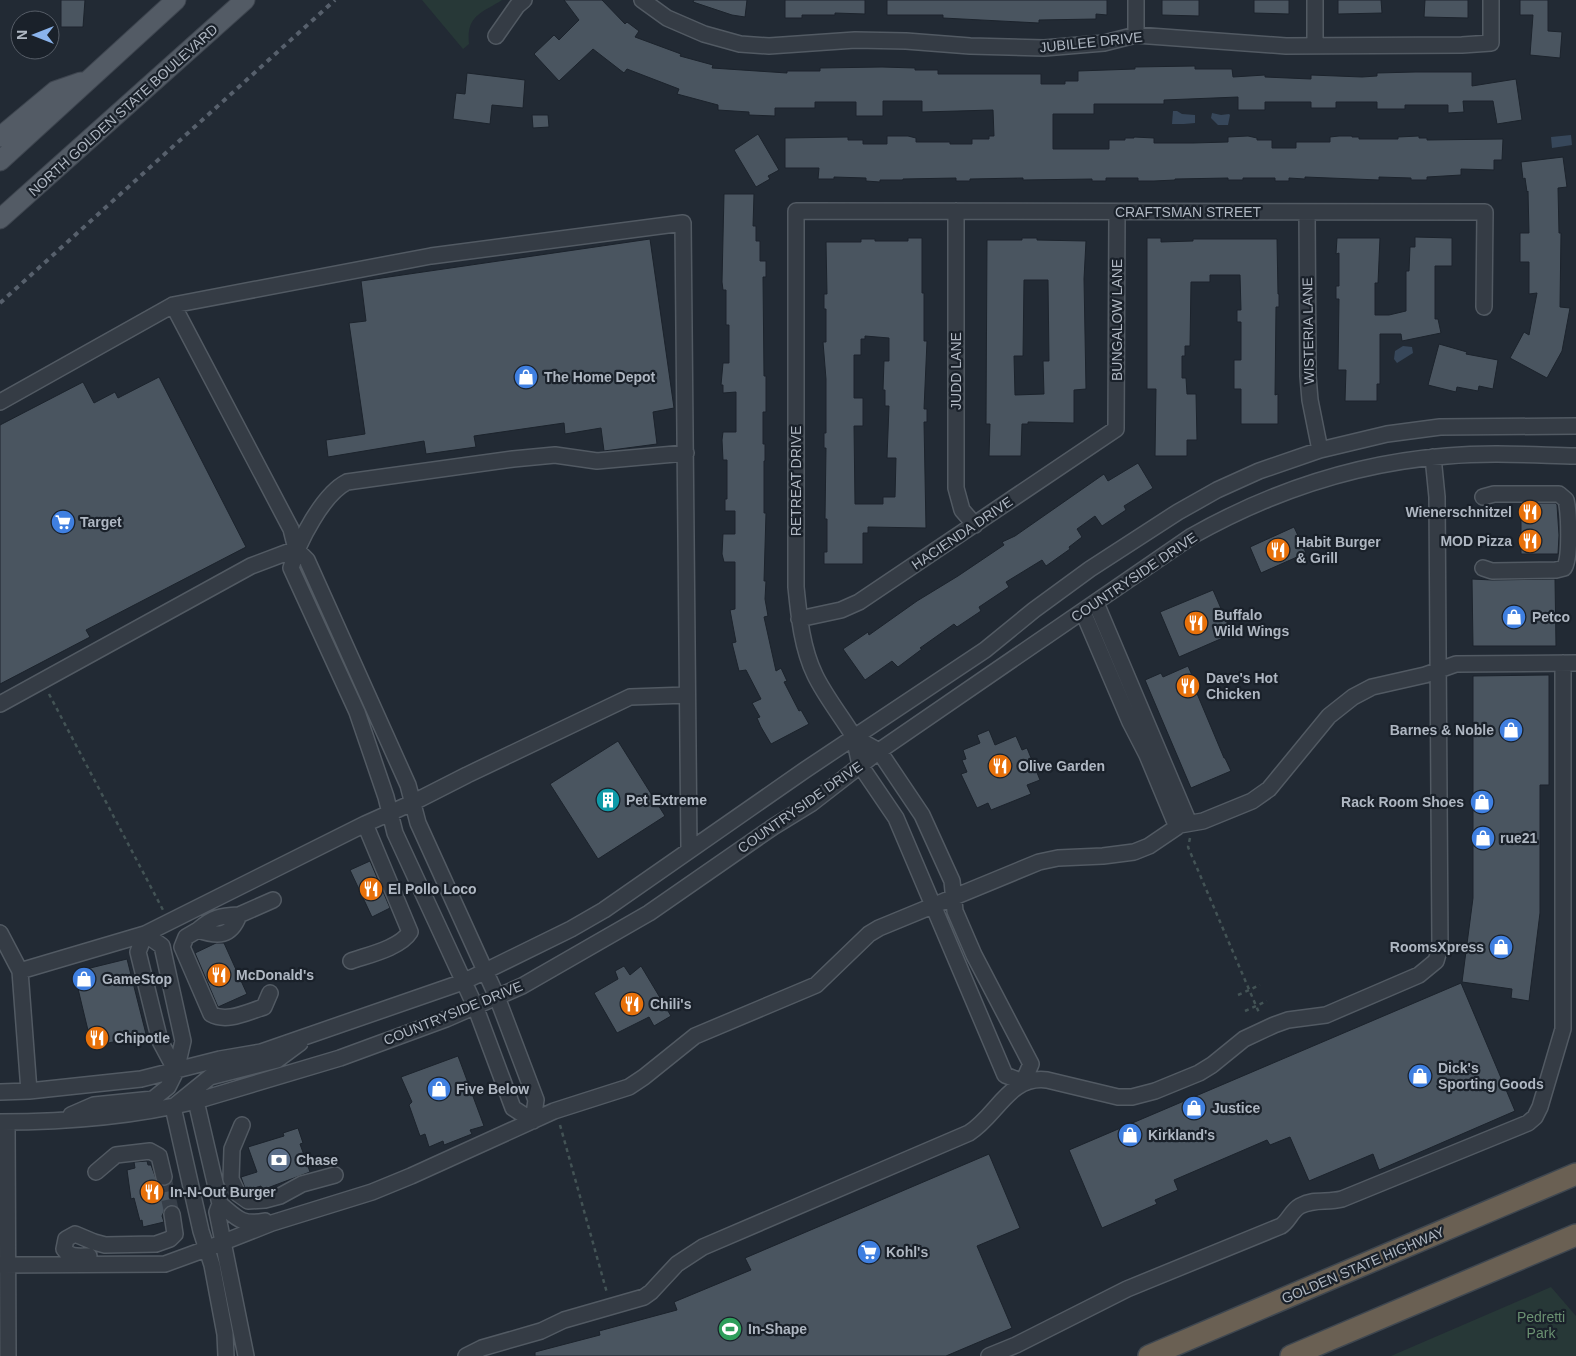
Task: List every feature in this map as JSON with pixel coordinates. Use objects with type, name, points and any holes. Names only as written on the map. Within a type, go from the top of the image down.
[{"type":"highway","name":"GOLDEN STATE HIGHWAY","points":[[1149,1356],[1576,1174]]},
{"type":"highway","points":[[1291,1356],[1576,1235]]},
{"type":"main road","points":[[0,161],[176,0]]},
{"type":"main road","name":"NORTH GOLDEN STATE BOULEVARD","points":[[0,219],[245,0]]},
{"type":"main road","points":[[0,137],[55,90],[87,80]]},
{"type":"street","points":[[496,36],[517,6],[524,0]]},
{"type":"street","name":"JUBILEE DRIVE","points":[[642,0],[667,18],[704,34],[740,44],[759,45],[855,40],[1044,48],[1104,42],[1136,35],[1286,46],[1462,45],[1491,43],[1491,0]]},
{"type":"street","points":[[1136,0],[1136,35]]},
{"type":"street","points":[[1315,0],[1315,45]]},
{"type":"street","name":"CRAFTSMAN STREET","points":[[796,211],[1485,212],[1484,307]]},
{"type":"street","name":"RETREAT DRIVE","points":[[796,211],[796,588],[799,620],[815,675],[854,737]]},
{"type":"street","name":"JUDD LANE","points":[[956,211],[956,488],[962,510],[975,525]]},
{"type":"street","name":"BUNGALOW LANE","points":[[1116,429],[1117,212]]},
{"type":"street","name":"WISTERIA LANE","points":[[1307,212],[1308,376],[1310,400],[1320,450]]},
{"type":"street","points":[[0,402],[173,305],[431,256],[683,224],[690,850]]},
{"type":"street","points":[[173,305],[290,529],[296,549],[307,560],[408,785],[418,823],[497,997],[536,1100],[532,1121]]},
{"type":"street","name":"COUNTRYSIDE DRIVE","points":[[0,1092],[29,1092],[141,1079],[262,1052],[463,982],[485,972],[604,910],[854,737],[985,650],[1034,610],[1090,570],[1178,512],[1217,490],[1258,471],[1320,450],[1388,434],[1440,427],[1576,426]]},
{"type":"street","name":"HACIENDA DRIVE","points":[[799,620],[841,610],[859,602],[1116,429]]},
{"type":"street","points":[[532,1121],[513,1108],[475,1006],[395,833],[386,797],[357,712],[291,568],[296,549],[324,503],[339,486],[347,482],[555,455],[598,461],[686,453]]},
{"type":"street","name":"COUNTRYSIDE DRIVE","points":[[3,1122],[124,1115],[196,1101],[340,1058],[446,1019],[522,986],[649,913],[812,802],[879,751],[1192,536],[1269,498],[1301,485],[1366,468],[1433,457],[1465,455],[1576,456]]},
{"type":"street","points":[[854,737],[860,765],[896,818],[1005,1075],[1023,1082],[1043,1080],[1118,1097],[1148,1094],[1199,1073],[1244,1039],[1274,1025],[1288,1020],[1329,1014],[1412,978],[1436,961],[1440,947],[1437,497],[1433,457]]},
{"type":"street","points":[[1483,497],[1494,494],[1559,494],[1566,500],[1568,510],[1568,560],[1564,568],[1556,570],[1492,571],[1484,568]]},
{"type":"street","points":[[0,704],[251,566],[296,549]]},
{"type":"street","points":[[1096,603],[1186,828]]},
{"type":"street","points":[[1083,612],[1130,722],[1186,828]]},
{"type":"street","points":[[4,1265],[165,1264],[272,1223],[333,1204],[411,1176],[532,1121],[579,1102],[629,1087],[644,1078],[695,1036],[816,985],[872,932],[954,896],[1045,861],[1134,852],[1252,801],[1262,795],[1279,777],[1325,720],[1353,697],[1377,686],[1452,665],[1569,663],[1563,1029],[1540,1108],[1535,1117],[1528,1123],[1342,1199],[1318,1200],[1301,1206],[1294,1210],[1287,1222],[1281,1226],[1127,1289],[1016,1345],[989,1356]]},
{"type":"street","points":[[20,971],[146,934],[365,824],[630,698],[687,695]]},
{"type":"street","points":[[466,1356],[482,1348],[541,1331],[564,1320],[644,1297],[677,1264],[703,1247],[969,1133],[985,1120],[1010,1091],[1023,1082],[1031,1064],[974,955],[955,911],[952,881],[926,822],[879,751],[854,737]]},
{"type":"street","points":[[350,961],[371,955],[405,940],[410,932],[365,824]]},
{"type":"street","points":[[270,993],[264,1007],[226,1019],[211,1014],[182,947],[186,937],[198,930],[213,935],[223,934],[235,926],[239,915],[273,900]]},
{"type":"street","points":[[0,933],[20,971],[29,1092]]},
{"type":"street","points":[[58,1120],[94,1105],[153,1099],[168,1087],[176,1070],[183,1041],[162,946],[146,934]]},
{"type":"street","points":[[146,934],[138,952],[160,1041],[176,1070]]},
{"type":"street","points":[[226,1356],[225,1334],[212,1265],[201,1231],[173,1107],[210,1077],[277,1060],[309,1036]]},
{"type":"street","points":[[196,1101],[220,1204],[217,1212],[246,1356]]},
{"type":"street","points":[[3,1122],[4,1265],[8,1356]]},
{"type":"street","points":[[242,1126],[232,1149],[232,1179],[238,1194],[248,1201],[265,1200],[280,1196],[302,1184],[335,1175]]},
{"type":"street","points":[[96,1172],[116,1155],[150,1151],[159,1156],[164,1177]]},
{"type":"street","points":[[220,1204],[239,1220],[251,1223],[264,1221],[272,1223]]},
{"type":"street","points":[[137,1265],[126,1255],[72,1255],[64,1248],[64,1242],[68,1236],[74,1234],[101,1244],[152,1244],[164,1242],[175,1234],[172,1214]]},
{"type":"path","points":[[42,682],[169,922]]},
{"type":"path","points":[[1186,828],[1188,847],[1262,1019]]},
{"type":"path","points":[[1238,995],[1260,985]]},
{"type":"path","points":[[1245,1012],[1267,1001]]},
{"type":"path","points":[[558,1120],[608,1297]]},
{"type":"green space","points":[[422,0],[502,0],[482,12],[473,21],[470,27],[469,44],[463,49]]},
{"type":"green space","name":"Pedretti Park","points":[[1551,1287],[1576,1316],[1576,1356],[1391,1356]]},
{"type":"water","points":[[1173,111],[1195,115],[1195,123],[1172,124]]},
{"type":"water","points":[[1212,113],[1229,114],[1228,125],[1218,125],[1211,118]]},
{"type":"water","points":[[1571,135],[1572,145],[1552,148],[1551,137]]},
{"type":"water","points":[[1403,346],[1412,347],[1413,353],[1397,363],[1394,359],[1395,351]]},
{"type":"building","points":[[61,0],[85,0],[83,27],[61,27]]},
{"type":"building","points":[[564,0],[602,0],[625,24],[627,22],[639,31],[635,37],[681,54],[680,56],[713,65],[712,68],[787,73],[787,71],[820,71],[820,68],[882,67],[938,70],[938,74],[1041,74],[1041,84],[1065,84],[1065,81],[1078,81],[1078,71],[1135,69],[1135,67],[1195,66],[1195,69],[1232,69],[1233,77],[1265,75],[1265,77],[1311,79],[1311,75],[1362,77],[1377,76],[1377,73],[1472,72],[1472,86],[1516,79],[1522,120],[1497,124],[1493,101],[1463,101],[1464,112],[1448,113],[1448,105],[1405,105],[1405,109],[1377,109],[1377,102],[1336,102],[1336,108],[1311,108],[1311,102],[1265,102],[1265,110],[1238,110],[1238,97],[1164,100],[1164,104],[1094,104],[1094,114],[1053,114],[1053,149],[1109,149],[1109,140],[1125,140],[1125,138],[1134,137],[1154,138],[1154,143],[1193,143],[1228,142],[1228,137],[1248,136],[1257,138],[1257,140],[1272,140],[1272,148],[1296,148],[1296,142],[1330,142],[1330,137],[1339,136],[1359,137],[1359,139],[1398,139],[1398,137],[1419,136],[1419,138],[1427,138],[1427,140],[1503,139],[1502,160],[1494,160],[1494,170],[1461,169],[1461,175],[1427,177],[1427,180],[1379,177],[1379,180],[1305,177],[1305,179],[1289,178],[1289,181],[1275,181],[1275,178],[1138,181],[1138,178],[1106,178],[1106,181],[1092,181],[1092,179],[1023,180],[1023,178],[956,181],[956,178],[880,180],[880,182],[866,181],[866,178],[834,177],[834,179],[818,179],[819,168],[785,168],[785,138],[848,137],[848,140],[863,140],[863,144],[887,144],[887,136],[908,136],[916,138],[916,142],[972,144],[972,139],[989,139],[989,136],[994,136],[993,110],[922,112],[922,101],[883,101],[883,116],[856,116],[856,102],[815,102],[815,108],[775,108],[775,116],[749,115],[749,112],[718,110],[718,105],[677,94],[679,89],[627,69],[624,73],[593,49],[559,81],[534,54],[554,35],[559,40],[579,20]]},
{"type":"building","points":[[694,0],[747,0],[745,17],[732,15],[693,2]]},
{"type":"building","points":[[785,0],[865,0],[865,14],[835,13],[835,15],[802,15],[802,18],[785,18]]},
{"type":"building","points":[[887,0],[1107,0],[1107,15],[1096,14],[1096,19],[1039,20],[1039,23],[943,18],[943,15],[887,15]]},
{"type":"building","points":[[1162,0],[1199,0],[1199,16],[1162,15]]},
{"type":"building","points":[[1254,0],[1289,0],[1289,14],[1254,13]]},
{"type":"building","points":[[1338,0],[1381,0],[1382,13],[1338,14]]},
{"type":"building","points":[[1425,0],[1468,0],[1468,18],[1424,17]]},
{"type":"building","points":[[1520,0],[1548,0],[1548,31],[1562,32],[1560,58],[1530,55],[1533,15],[1520,15]]},
{"type":"building","points":[[467,73],[525,80],[523,108],[492,105],[490,124],[453,119],[456,93],[465,94]]},
{"type":"building","points":[[532,115],[548,115],[549,127],[533,128]]},
{"type":"building","points":[[758,134],[779,170],[768,176],[770,179],[756,187],[734,150]]},
{"type":"building","points":[[1563,157],[1567,187],[1558,188],[1559,233],[1561,233],[1560,307],[1570,308],[1562,351],[1547,378],[1510,358],[1524,332],[1529,335],[1537,293],[1529,294],[1529,262],[1520,262],[1520,233],[1529,233],[1528,191],[1525,178],[1523,179],[1521,162]]},
{"type":"building","points":[[724,194],[754,194],[753,226],[756,226],[756,241],[760,241],[760,261],[766,261],[766,277],[763,277],[766,412],[763,412],[763,444],[765,444],[764,513],[766,513],[764,581],[766,581],[765,599],[768,616],[764,617],[776,671],[781,668],[787,681],[784,682],[799,711],[801,710],[809,724],[771,744],[761,727],[757,718],[760,717],[752,703],[761,699],[746,670],[739,671],[732,643],[736,642],[730,610],[735,609],[735,562],[724,562],[722,554],[723,534],[735,534],[735,511],[725,511],[725,499],[727,499],[727,460],[723,460],[722,440],[723,432],[736,432],[736,392],[723,393],[723,385],[721,385],[723,363],[729,363],[729,325],[726,325],[726,290],[723,290],[722,282]]},
{"type":"building","points":[[1415,237],[1452,238],[1452,266],[1435,266],[1435,319],[1438,319],[1441,333],[1402,341],[1401,334],[1380,334],[1380,384],[1377,384],[1377,401],[1345,401],[1346,370],[1338,370],[1339,299],[1336,299],[1336,286],[1339,286],[1339,253],[1336,254],[1337,238],[1380,238],[1378,283],[1375,283],[1375,315],[1389,315],[1406,311],[1406,271],[1409,271],[1410,247],[1415,247]]},
{"type":"building","points":[[908,238],[922,238],[924,341],[927,341],[924,409],[927,409],[927,422],[924,422],[926,528],[868,527],[868,533],[863,533],[863,564],[824,564],[824,552],[827,552],[827,519],[825,519],[826,448],[824,448],[824,433],[826,433],[826,379],[823,342],[826,342],[824,294],[827,294],[826,242],[861,242],[861,239],[908,241]],"holes":[[[865,336],[889,338],[889,361],[884,361],[883,390],[885,390],[885,406],[889,406],[887,458],[896,458],[895,497],[883,497],[883,504],[855,504],[854,426],[863,426],[863,398],[854,398],[854,355],[861,355],[861,339],[865,339]]]},
{"type":"building","points":[[1022,238],[1037,238],[1037,240],[1086,241],[1084,279],[1086,389],[1074,390],[1074,423],[1028,422],[1028,424],[1022,424],[1021,456],[989,456],[990,424],[986,424],[987,240],[1022,240]],"holes":[[[1024,280],[1048,280],[1049,361],[1043,361],[1044,394],[1015,395],[1014,356],[1023,356]]]},
{"type":"building","points":[[1147,238],[1161,238],[1161,242],[1193,241],[1193,239],[1277,239],[1279,307],[1276,307],[1275,395],[1278,394],[1278,424],[1241,424],[1241,389],[1234,389],[1234,360],[1241,360],[1241,322],[1237,322],[1237,310],[1241,310],[1240,275],[1210,275],[1210,282],[1191,282],[1190,346],[1185,346],[1185,356],[1182,356],[1182,378],[1186,378],[1187,394],[1196,394],[1197,440],[1187,440],[1187,456],[1155,456],[1156,389],[1147,389]]},
{"type":"building","name":"The Home Depot","points":[[650,239],[674,408],[653,412],[657,444],[604,451],[601,428],[565,434],[564,423],[474,436],[476,447],[426,454],[424,441],[328,457],[326,440],[365,434],[349,323],[366,321],[361,281]]},
{"type":"building","points":[[1439,344],[1467,352],[1466,354],[1498,360],[1493,389],[1479,386],[1478,391],[1457,387],[1456,392],[1428,385]]},
{"type":"building","points":[[159,377],[246,547],[86,630],[90,637],[0,684],[0,425],[83,382],[94,403],[115,392],[118,398]]},
{"type":"building","points":[[1138,463],[1153,488],[1124,506],[1126,510],[1102,526],[1095,516],[1077,529],[1082,537],[1069,547],[1070,549],[1046,566],[1042,560],[1006,582],[1009,587],[979,607],[981,611],[957,627],[954,624],[920,648],[922,649],[898,667],[892,661],[865,680],[843,649],[868,632],[869,635],[917,601],[958,576],[1004,545],[1002,542],[1015,536],[1104,474],[1108,481]]},
{"type":"building","points":[[1521,503],[1556,503],[1559,535],[1558,554],[1521,554]]},
{"type":"building","name":"Habit Burger & Grill","points":[[1294,527],[1306,553],[1261,573],[1250,547]]},
{"type":"building","name":"Petco","points":[[1472,579],[1555,579],[1556,646],[1473,646]]},
{"type":"building","name":"Buffalo Wild Wings","points":[[1213,590],[1232,634],[1179,657],[1160,612]]},
{"type":"building","points":[[1188,666],[1195,682],[1193,684],[1231,771],[1191,788],[1145,680],[1161,673],[1163,677]]},
{"type":"building","points":[[1549,675],[1549,785],[1540,785],[1540,913],[1529,1001],[1511,998],[1512,989],[1462,982],[1473,898],[1473,676]]},
{"type":"building","name":"Olive Garden","points":[[989,730],[995,745],[1016,736],[1022,750],[1027,748],[1040,780],[1027,785],[1031,794],[991,810],[988,803],[977,808],[961,774],[967,772],[962,760],[966,759],[963,750],[980,743],[977,735]]},
{"type":"building","name":"Pet Extreme","points":[[618,741],[665,816],[598,859],[550,784]]},
{"type":"building","name":"El Pollo Loco","points":[[370,861],[390,908],[372,917],[350,870]]},
{"type":"building","name":"McDonald's","points":[[216,943],[224,943],[247,994],[218,1007],[195,953]]},
{"type":"building","points":[[127,959],[146,1034],[92,1047],[74,972]]},
{"type":"building","name":"Chili's","points":[[624,966],[630,975],[641,966],[671,1016],[654,1026],[649,1017],[617,1033],[594,993],[618,979],[615,971]]},
{"type":"building","points":[[1461,983],[1515,1111],[1379,1170],[1373,1154],[1309,1181],[1290,1137],[1270,1145],[1267,1140],[1174,1180],[1178,1190],[1155,1200],[1157,1204],[1102,1228],[1069,1150]]},
{"type":"building","name":"Five Below","points":[[458,1056],[484,1126],[470,1130],[472,1134],[444,1145],[443,1141],[429,1147],[425,1134],[420,1136],[409,1105],[412,1102],[401,1077]]},
{"type":"building","name":"Chase","points":[[298,1128],[303,1143],[300,1144],[310,1172],[262,1190],[261,1186],[248,1190],[245,1188],[241,1177],[257,1172],[248,1147],[284,1136],[283,1133]]},
{"type":"building","name":"Kohl's","points":[[989,1154],[1020,1228],[977,1246],[1012,1328],[946,1356],[535,1356],[535,1352],[600,1335],[599,1331],[677,1310],[674,1302],[751,1270],[745,1258]]},
{"type":"building","name":"In-N-Out Burger","points":[[147,1161],[148,1165],[151,1165],[158,1184],[166,1186],[172,1182],[177,1206],[171,1205],[166,1207],[162,1216],[164,1222],[143,1227],[134,1198],[131,1199],[127,1170],[135,1168],[134,1162]]},
{"type":"tunnel","points":[[164,1177],[172,1214]]},
{"type":"railway","points":[[0,303],[335,0]]},
{"type":"place","name":"The Home Depot","points":[[526,377]]},
{"type":"place","name":"Wienerschnitzel","points":[[1530,512]]},
{"type":"place","name":"Target","points":[[63,522]]},
{"type":"place","name":"MOD Pizza","points":[[1530,541]]},
{"type":"place","name":"Habit Burger & Grill","points":[[1278,550]]},
{"type":"place","name":"Petco","points":[[1514,617]]},
{"type":"place","name":"Buffalo Wild Wings","points":[[1196,623]]},
{"type":"place","name":"Dave's Hot Chicken","points":[[1188,686]]},
{"type":"place","name":"Barnes & Noble","points":[[1511,730]]},
{"type":"place","name":"Olive Garden","points":[[1000,766]]},
{"type":"place","name":"Pet Extreme","points":[[608,800]]},
{"type":"place","name":"Rack Room Shoes","points":[[1482,802]]},
{"type":"place","name":"rue21","points":[[1483,838]]},
{"type":"place","name":"El Pollo Loco","points":[[371,889]]},
{"type":"place","name":"RoomsXpress","points":[[1501,947]]},
{"type":"place","name":"McDonald's","points":[[219,975]]},
{"type":"place","name":"GameStop","points":[[84,979]]},
{"type":"place","name":"Chili's","points":[[632,1004]]},
{"type":"place","name":"Chipotle","points":[[97,1038]]},
{"type":"place","name":"Dick's Sporting Goods","points":[[1420,1076]]},
{"type":"place","name":"Five Below","points":[[439,1089]]},
{"type":"place","name":"Justice","points":[[1194,1108]]},
{"type":"place","name":"Kirkland's","points":[[1130,1135]]},
{"type":"place","name":"Chase","points":[[279,1160]]},
{"type":"place","name":"In-N-Out Burger","points":[[152,1192]]},
{"type":"place","name":"Kohl's","points":[[869,1252]]},
{"type":"place","name":"In-Shape","points":[[730,1329]]}]
